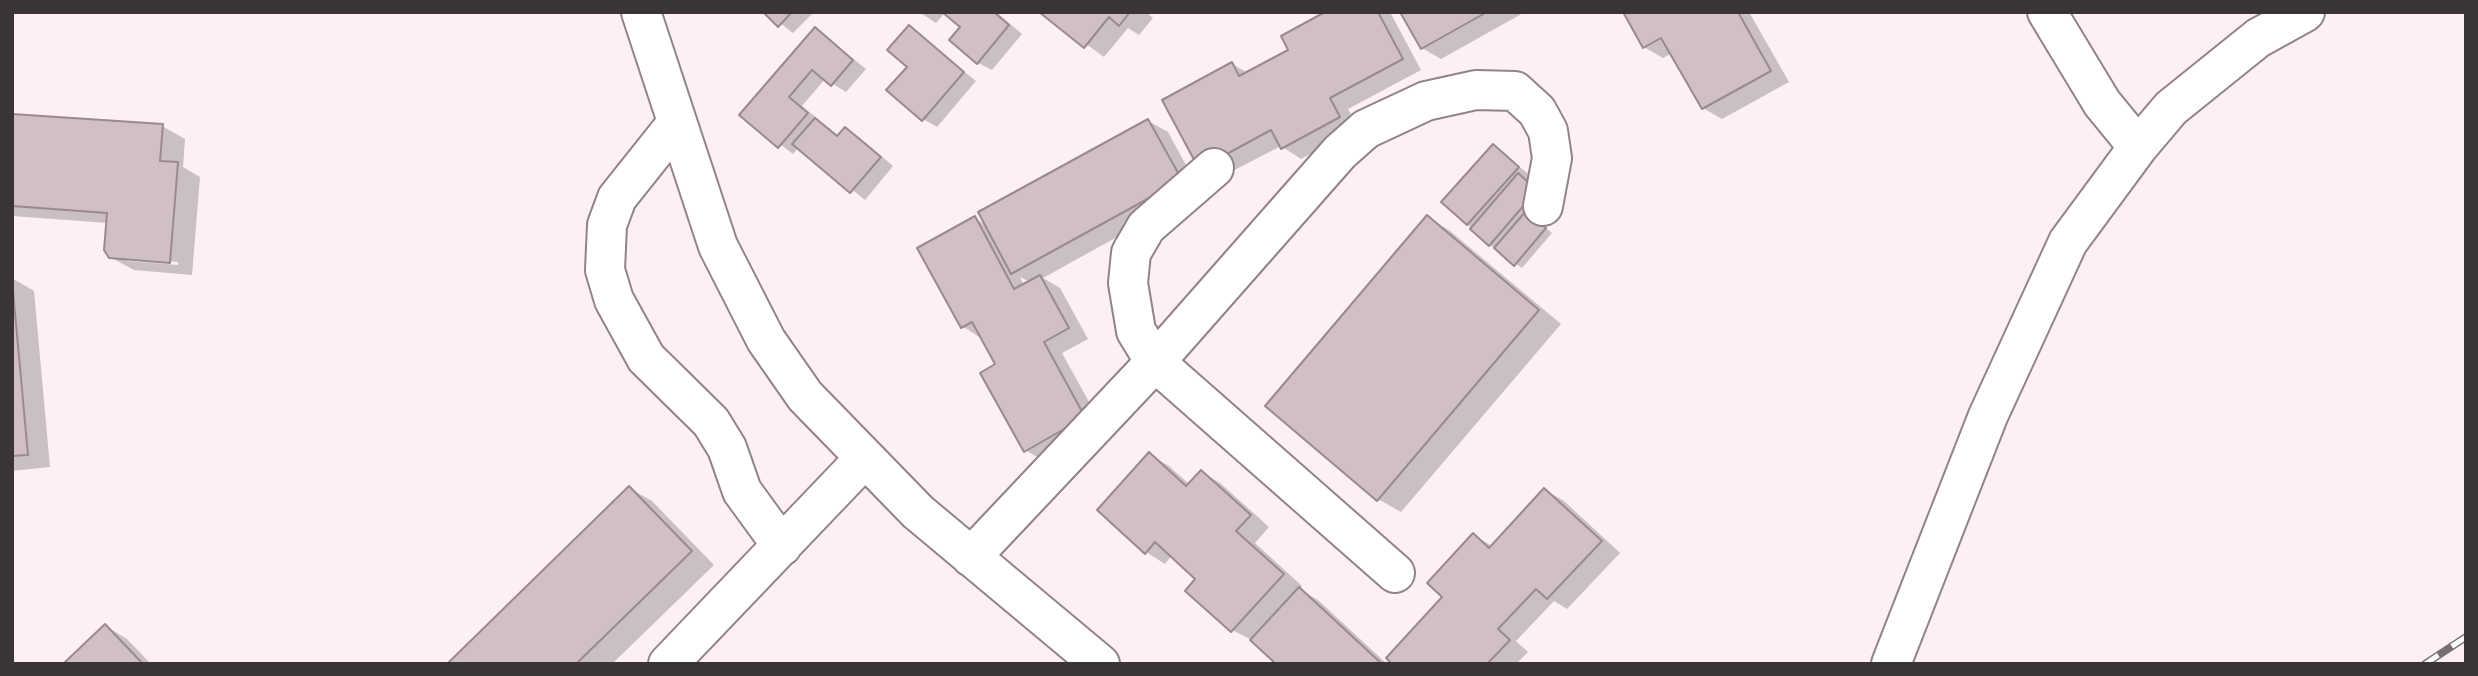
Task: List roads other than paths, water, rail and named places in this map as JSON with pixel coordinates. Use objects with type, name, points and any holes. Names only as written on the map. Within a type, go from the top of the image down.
[{"type":"street","points":[[641,12],[718,246],[766,340],[805,396],[918,512],[1100,664]]},
{"type":"street","points":[[2047,12],[2102,103],[2138,147]]},
{"type":"street","points":[[1891,664],[1988,416],[2068,242],[2138,147],[2171,108],[2259,38],[2305,12]]},
{"type":"street","points":[[971,556],[1155,362],[1340,152],[1366,129],[1393,114],[1426,101],[1476,90],[1515,91],[1537,110],[1548,131],[1552,158],[1543,206]]},
{"type":"street","points":[[676,124],[617,198],[607,225],[605,270],[614,300],[646,358],[711,422],[727,448],[741,491],[782,546]]},
{"type":"street","points":[[1214,168],[1146,227],[1131,253],[1128,283],[1136,331],[1155,362],[1395,573]]},
{"type":"street","points":[[668,664],[864,459]]},
{"type":"railway","points":[[2425,664],[2466,637]]}]
